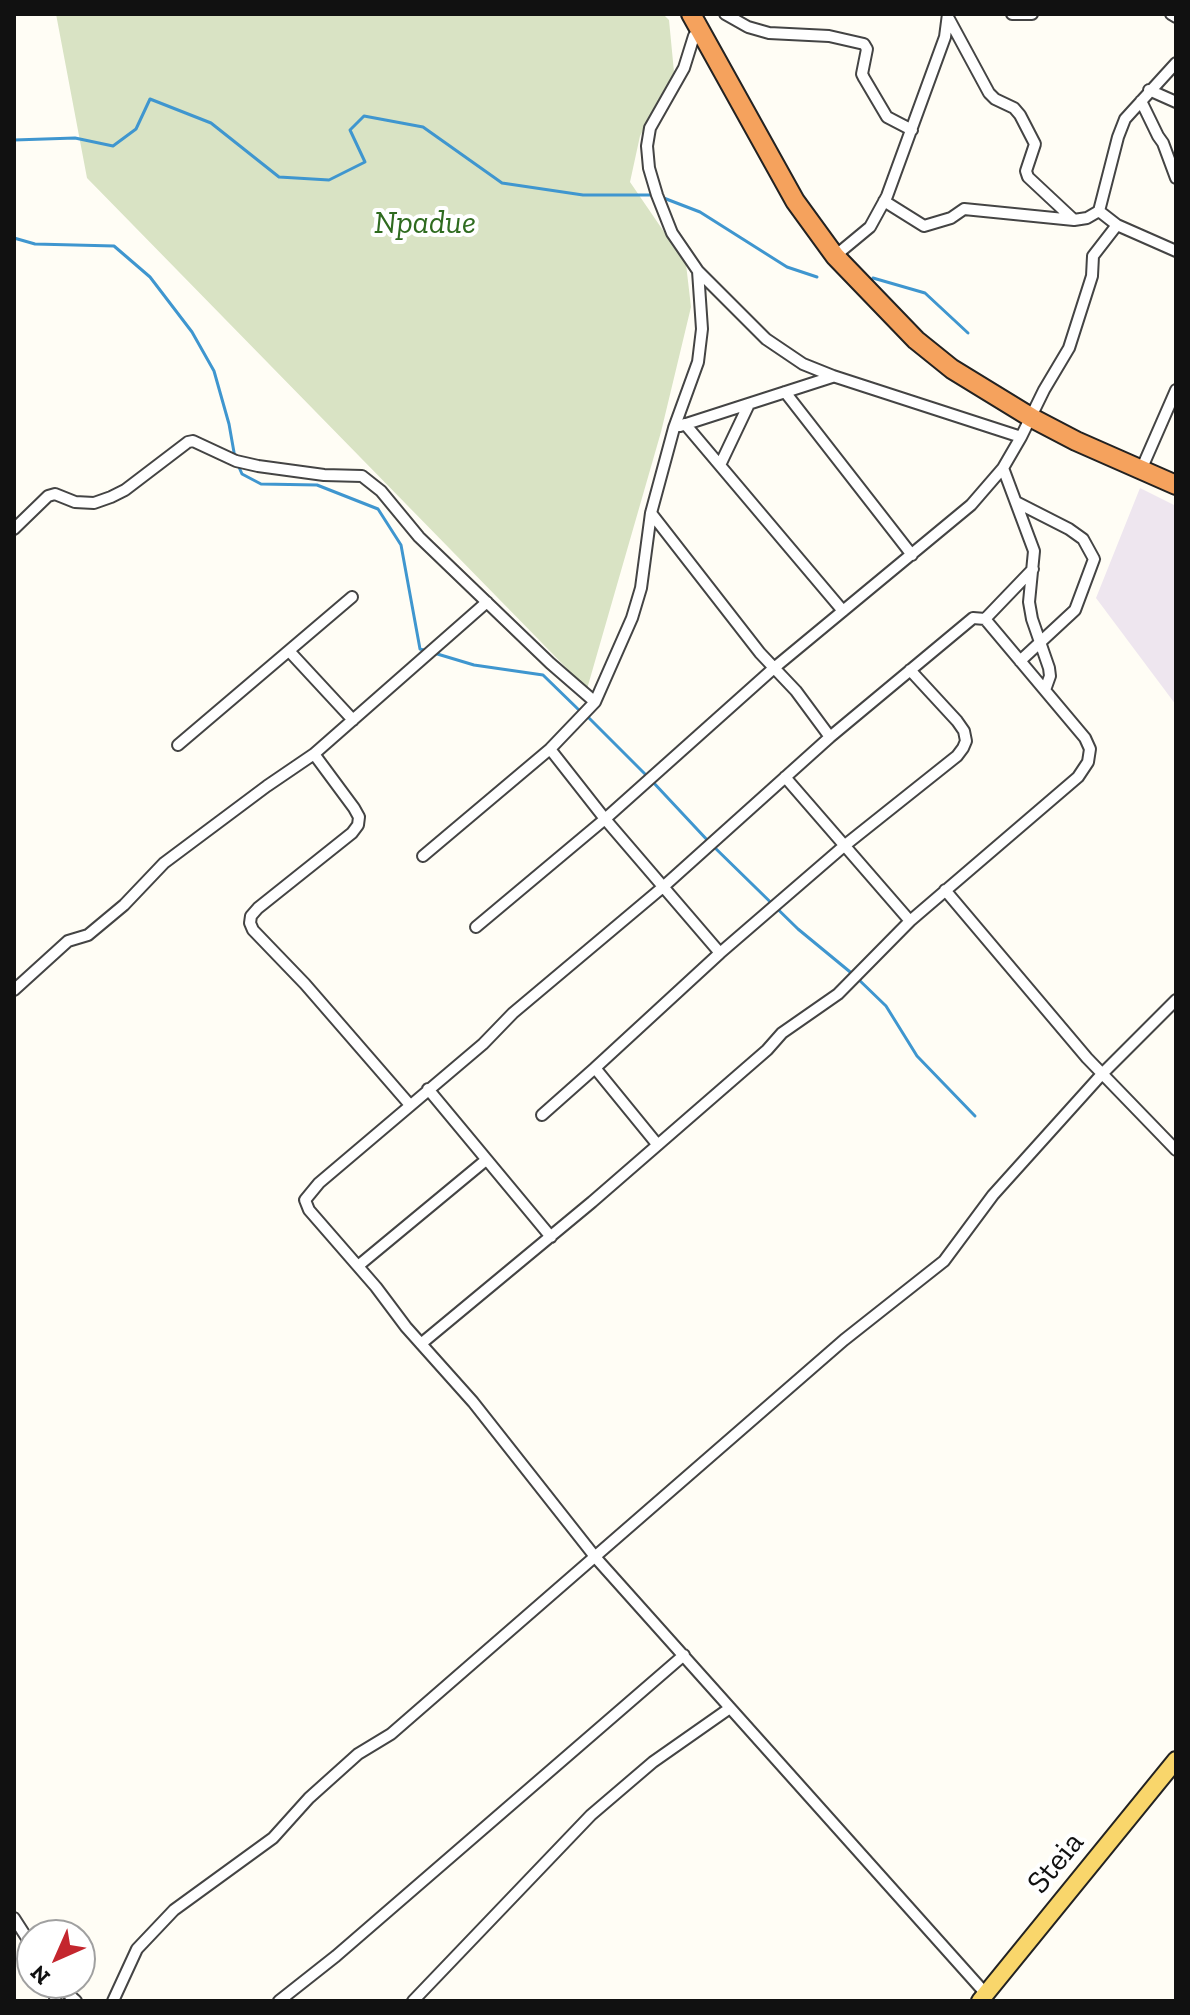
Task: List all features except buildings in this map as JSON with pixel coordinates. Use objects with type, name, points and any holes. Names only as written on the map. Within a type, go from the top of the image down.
[{"type":"highway","points":[[696,22],[779,174],[835,256],[916,340],[952,369],[1032,418],[1176,485]]},
{"type":"main road","name":"Steia","points":[[983,1998],[1176,1760]]},
{"type":"street","points":[[725,14],[748,27],[769,33],[829,36],[864,44],[867,49],[862,74],[864,78],[887,117],[912,130]]},
{"type":"street","points":[[1012,14],[1032,14]]},
{"type":"street","points":[[835,256],[870,227],[884,201],[945,37],[948,16]]},
{"type":"street","points":[[948,16],[989,93],[1020,115],[1035,147],[1026,171],[1028,177],[1074,220]]},
{"type":"street","points":[[696,22],[684,68],[650,128],[647,146],[649,168],[672,233],[698,271],[766,339],[803,364],[1021,437]]},
{"type":"street","points":[[884,201],[924,226],[951,218],[964,209],[1074,220],[1087,218],[1099,211],[1121,128],[1149,90],[1176,63]]},
{"type":"street","points":[[1149,90],[1176,102]]},
{"type":"street","points":[[1141,101],[1175,173]]},
{"type":"street","points":[[1099,211],[1117,225],[1176,251]]},
{"type":"street","points":[[476,927],[605,819],[774,668],[971,505],[1003,468],[1069,348],[1092,276],[1093,256],[1117,225]]},
{"type":"street","points":[[423,856],[550,749],[595,702],[632,618],[641,588],[651,513],[702,346],[698,271]]},
{"type":"street","points":[[680,426],[833,376]]},
{"type":"street","points":[[1141,470],[1176,390]]},
{"type":"street","points":[[785,392],[912,555]]},
{"type":"street","points":[[720,465],[749,404]]},
{"type":"street","points":[[680,426],[720,465],[843,611]]},
{"type":"street","points":[[14,529],[48,496],[55,494],[75,502],[94,503],[111,497],[193,441],[236,461],[258,466],[324,475],[362,476],[381,491],[419,537],[595,702]]},
{"type":"street","points":[[1003,468],[1034,551],[1029,602],[1050,676],[1045,690]]},
{"type":"street","points":[[1016,502],[1083,539],[1094,559],[1075,610],[1020,661]]},
{"type":"street","points":[[651,513],[830,737]]},
{"type":"street","points":[[985,619],[1033,569]]},
{"type":"street","points":[[178,745],[352,597]]},
{"type":"street","points":[[14,990],[68,941],[88,935],[124,905],[164,863],[314,754],[487,602]]},
{"type":"street","points":[[422,1343],[551,1237],[757,1059],[782,1033],[838,994],[910,921],[1068,786],[1088,762],[1090,749],[1085,738],[985,619],[973,618],[830,737],[663,887],[319,1183],[305,1200],[309,1210],[422,1343],[596,1558],[983,1998]]},
{"type":"street","points":[[290,652],[353,720]]},
{"type":"street","points":[[542,1115],[720,953],[844,846],[957,756],[966,741],[964,731],[910,670]]},
{"type":"street","points":[[550,749],[605,819],[720,953]]},
{"type":"street","points":[[314,754],[354,808],[359,817],[358,825],[258,908],[250,923],[410,1105]]},
{"type":"street","points":[[785,777],[910,921]]},
{"type":"street","points":[[945,890],[1102,1074],[1176,1150]]},
{"type":"street","points":[[113,2001],[137,1949],[174,1910],[273,1838],[309,1798],[358,1754],[391,1734],[837,1346],[944,1261],[993,1195],[1102,1074],[1176,1000]]},
{"type":"street","points":[[595,1068],[657,1144]]},
{"type":"street","points":[[428,1089],[551,1237]]},
{"type":"street","points":[[358,1266],[486,1160]]},
{"type":"street","points":[[279,2001],[336,1956],[684,1655]]},
{"type":"street","points":[[413,2001],[591,1815],[653,1762],[730,1708]]},
{"type":"shaded area","points":[[1140,488],[1176,506],[1176,705],[1096,598]]},
{"type":"green space","name":"Npadue","points":[[56,14],[663,14],[669,20],[674,72],[640,136],[630,182],[686,264],[691,307],[661,432],[587,689],[87,178]]},
{"type":"waterway","points":[[14,140],[75,138],[113,146],[136,129],[150,99],[211,123],[279,177],[329,180],[365,162],[350,130],[364,116],[423,127],[502,183],[583,195],[654,195]]},
{"type":"waterway","points":[[661,197],[700,212],[787,267],[817,277]]},
{"type":"waterway","points":[[14,238],[35,244],[114,246],[150,277],[192,332],[214,371],[235,458]]},
{"type":"waterway","points":[[873,278],[925,293],[968,333]]},
{"type":"waterway","points":[[238,465],[242,474],[261,484],[317,485],[378,509],[401,545],[420,649],[427,651]]},
{"type":"waterway","points":[[434,653],[474,665],[543,675],[581,712]]},
{"type":"waterway","points":[[587,716],[647,776]]},
{"type":"waterway","points":[[652,781],[798,929],[886,1006],[917,1056],[975,1116]]}]
